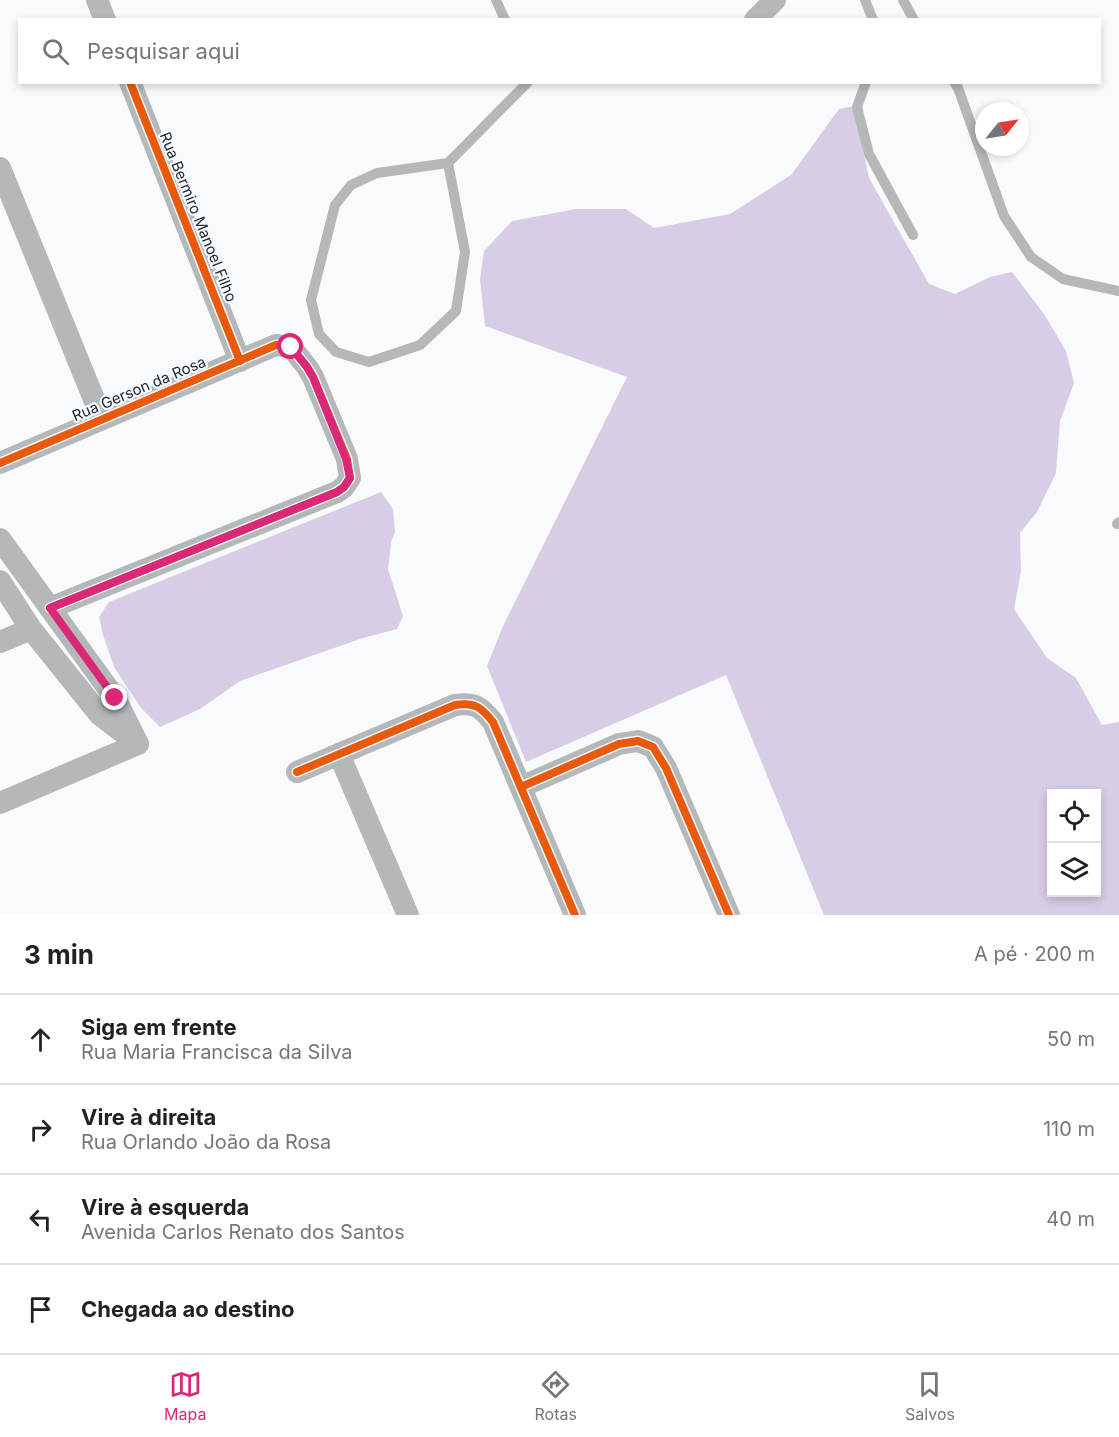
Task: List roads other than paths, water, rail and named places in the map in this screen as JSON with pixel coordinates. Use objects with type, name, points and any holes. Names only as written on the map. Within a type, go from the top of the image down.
[{"type":"street","points":[[98,0],[104,18]]},
{"type":"street","points":[[756,18],[775,0]]},
{"type":"street","name":"Rua Bermiro Manoel Filho","points":[[131,84],[240,360]]},
{"type":"street","points":[[0,168],[102,419]]},
{"type":"street","name":"Rua Gerson da Rosa","points":[[0,463],[276,345],[291,347],[307,367],[346,459],[350,478],[337,492],[50,608]]},
{"type":"street","points":[[0,539],[115,698],[138,744]]},
{"type":"street","points":[[0,581],[31,628],[99,715],[138,744]]},
{"type":"street","points":[[0,642],[31,628]]},
{"type":"street","points":[[297,772],[455,705],[466,703],[477,705],[493,722],[574,915]]},
{"type":"street","points":[[520,787],[619,744],[638,741],[653,747],[666,768],[729,915]]},
{"type":"street","points":[[0,803],[138,744]]},
{"type":"street","points":[[339,754],[408,915]]},
{"type":"lane","points":[[496,0],[504,18]]},
{"type":"lane","points":[[865,0],[872,18]]},
{"type":"lane","points":[[903,0],[913,18]]},
{"type":"lane","points":[[448,163],[465,252],[456,311],[420,345],[369,362],[336,352],[318,334],[311,300],[336,205],[351,185],[377,173],[448,163],[526,84]]},
{"type":"lane","points":[[865,84],[857,107],[869,154],[913,235]]},
{"type":"lane","points":[[955,84],[1004,216],[1031,257],[1063,279],[1119,291]]}]
